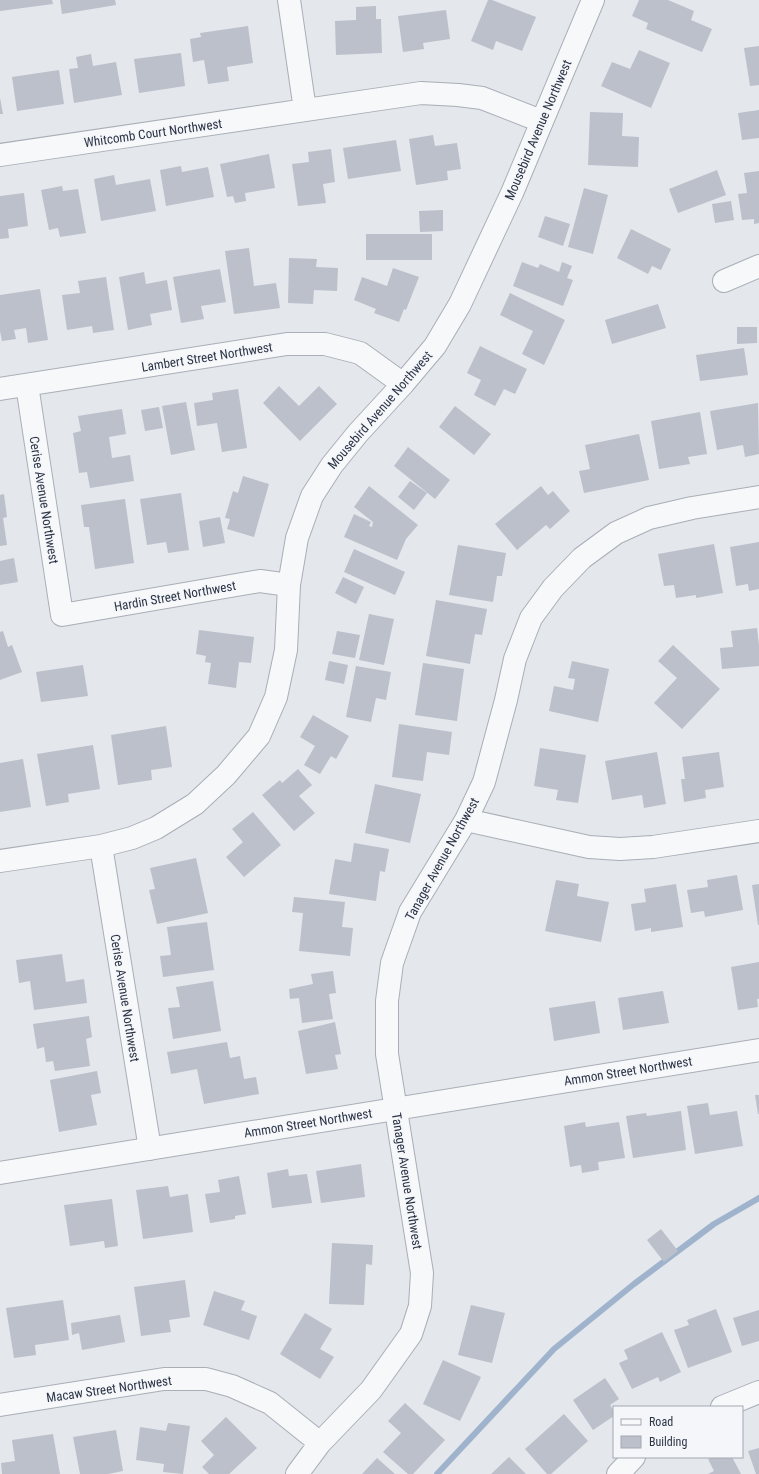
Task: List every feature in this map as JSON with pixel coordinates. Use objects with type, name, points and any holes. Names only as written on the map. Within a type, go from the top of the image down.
[{"type":"street","points":[[289,0],[305,110]]},
{"type":"street","name":"Mousebird Avenue Northwest","points":[[0,861],[101,846],[132,838],[156,828],[195,804],[226,775],[259,736],[276,697],[286,650],[289,585],[297,538],[312,496],[332,465],[353,438],[403,384],[435,346],[460,304],[512,193],[593,0]]},
{"type":"street","name":"Whitcomb Court Northwest","points":[[0,155],[421,93],[482,98],[541,121]]},
{"type":"street","points":[[724,282],[759,266]]},
{"type":"street","name":"Lambert Street Northwest","points":[[0,389],[287,344],[325,344],[360,353],[403,384]]},
{"type":"street","name":"Cerise Avenue Northwest","points":[[27,385],[62,615]]},
{"type":"street","name":"Tanager Avenue Northwest","points":[[297,1474],[320,1443],[371,1390],[411,1334],[420,1306],[422,1273],[387,1054],[387,1001],[392,963],[410,912],[466,820],[484,782],[506,700],[515,658],[531,618],[552,588],[582,558],[616,533],[649,518],[692,508],[759,497]]},
{"type":"street","name":"Hardin Street Northwest","points":[[62,615],[260,581],[289,585]]},
{"type":"street","points":[[466,820],[590,847],[620,849],[653,847],[759,831]]},
{"type":"street","name":"Cerise Avenue Northwest","points":[[101,846],[150,1149]]},
{"type":"street","name":"Ammon Street Northwest","points":[[0,1173],[759,1050]]},
{"type":"street","name":"Macaw Street Northwest","points":[[0,1405],[164,1379],[206,1379],[232,1386],[270,1403],[320,1443]]},
{"type":"street","points":[[724,1406],[759,1392]]},
{"type":"street","points":[[618,1474],[633,1458]]},
{"type":"building","points":[[0,0],[52,0],[53,4],[0,11]]},
{"type":"building","points":[[60,0],[115,0],[116,5],[62,14]]},
{"type":"building","points":[[488,0],[492,0],[536,17],[522,51],[496,41],[493,50],[471,41]]},
{"type":"building","points":[[639,0],[668,0],[694,11],[691,20],[712,29],[702,52],[646,29],[648,23],[632,16]]},
{"type":"building","points":[[376,6],[376,19],[381,19],[382,53],[336,55],[335,21],[356,20],[356,7]]},
{"type":"building","points":[[446,10],[450,39],[423,43],[424,49],[403,52],[398,16]]},
{"type":"building","points":[[248,26],[253,63],[227,67],[229,81],[208,84],[204,60],[193,62],[190,39],[201,37],[200,33]]},
{"type":"building","points":[[759,46],[759,85],[750,86],[744,48]]},
{"type":"building","points":[[639,50],[670,63],[651,108],[601,86],[612,62],[630,69]]},
{"type":"building","points":[[181,53],[185,86],[139,93],[134,59]]},
{"type":"building","points":[[91,54],[93,66],[116,62],[122,95],[74,103],[69,69],[78,68],[76,57]]},
{"type":"building","points":[[59,70],[64,104],[17,111],[12,77]]},
{"type":"building","points":[[0,98],[3,114],[0,114]]},
{"type":"building","points":[[759,110],[759,138],[742,140],[738,113]]},
{"type":"building","points":[[590,112],[623,113],[622,136],[639,137],[638,167],[588,165]]},
{"type":"building","points":[[433,135],[435,146],[457,143],[461,169],[447,171],[448,180],[416,185],[409,139]]},
{"type":"building","points":[[396,140],[401,171],[348,179],[343,148]]},
{"type":"building","points":[[331,149],[335,182],[323,184],[326,203],[298,206],[292,164],[309,162],[308,152]]},
{"type":"building","points":[[269,154],[275,188],[245,193],[246,201],[235,203],[233,196],[227,197],[220,164]]},
{"type":"building","points":[[181,166],[182,172],[208,167],[214,197],[166,206],[160,170]]},
{"type":"building","points":[[717,170],[726,195],[678,213],[669,189]]},
{"type":"building","points":[[759,171],[759,223],[754,224],[754,219],[742,220],[738,194],[747,193],[744,173]]},
{"type":"building","points":[[114,175],[116,185],[150,179],[156,211],[101,221],[94,179]]},
{"type":"building","points":[[62,186],[63,191],[78,189],[86,233],[60,237],[58,228],[49,230],[41,190]]},
{"type":"building","points":[[584,188],[608,195],[593,254],[568,247]]},
{"type":"building","points":[[24,193],[28,226],[8,229],[9,238],[0,239],[0,196]]},
{"type":"building","points":[[731,201],[734,220],[715,223],[712,204]]},
{"type":"building","points":[[443,210],[443,231],[420,232],[419,211]]},
{"type":"building","points":[[545,216],[570,224],[563,246],[538,237]]},
{"type":"building","points":[[631,229],[671,249],[661,270],[652,266],[648,274],[617,258]]},
{"type":"building","points":[[366,234],[432,234],[432,260],[366,260]]},
{"type":"building","points":[[249,248],[254,286],[276,283],[280,308],[234,314],[225,251]]},
{"type":"building","points":[[289,258],[317,259],[316,267],[338,268],[337,291],[314,290],[313,304],[288,303]]},
{"type":"building","points":[[522,262],[538,268],[540,264],[559,272],[562,262],[572,266],[567,278],[573,280],[563,306],[513,286]]},
{"type":"building","points":[[393,268],[419,277],[406,310],[404,309],[399,322],[374,313],[376,309],[354,300],[362,277],[387,286]]},
{"type":"building","points":[[220,269],[226,302],[201,306],[204,319],[181,323],[173,277]]},
{"type":"building","points":[[144,272],[146,284],[167,280],[172,310],[150,314],[152,325],[128,330],[119,277]]},
{"type":"building","points":[[106,277],[114,330],[93,333],[92,326],[67,330],[62,295],[80,293],[78,281]]},
{"type":"building","points":[[40,289],[48,340],[28,343],[26,328],[14,330],[16,339],[2,341],[0,331],[0,295]]},
{"type":"building","points":[[510,293],[565,320],[544,365],[522,354],[533,331],[500,315]]},
{"type":"building","points":[[658,304],[666,328],[612,344],[605,320]]},
{"type":"building","points":[[737,327],[757,327],[757,343],[737,344]]},
{"type":"building","points":[[480,346],[527,369],[515,394],[504,389],[495,406],[474,395],[481,380],[467,373]]},
{"type":"building","points":[[744,348],[748,375],[700,381],[696,355]]},
{"type":"building","points":[[279,386],[299,406],[319,386],[337,404],[300,441],[263,403]]},
{"type":"building","points":[[238,389],[247,448],[222,452],[217,423],[197,426],[194,403],[213,400],[212,393]]},
{"type":"building","points":[[186,402],[195,450],[171,455],[162,406]]},
{"type":"building","points":[[758,403],[759,454],[745,457],[743,445],[717,450],[710,411]]},
{"type":"building","points":[[455,406],[491,434],[474,455],[439,427]]},
{"type":"building","points":[[159,407],[163,428],[145,431],[141,410]]},
{"type":"building","points":[[122,409],[126,434],[109,437],[112,458],[130,455],[134,481],[90,488],[87,472],[79,473],[73,433],[81,431],[78,416]]},
{"type":"building","points":[[700,412],[707,454],[688,457],[690,464],[659,469],[651,421]]},
{"type":"building","points":[[639,434],[649,480],[584,493],[579,471],[590,469],[585,445]]},
{"type":"building","points":[[408,447],[450,480],[435,499],[394,466]]},
{"type":"building","points":[[243,476],[269,484],[254,537],[227,529],[230,519],[225,518],[233,491],[238,493]]},
{"type":"building","points":[[410,481],[427,493],[414,510],[398,497]]},
{"type":"building","points":[[369,486],[418,525],[406,539],[397,560],[344,537],[354,514],[371,522],[369,526],[372,527],[373,522],[354,507]]},
{"type":"building","points":[[541,486],[548,495],[553,491],[570,511],[550,529],[546,525],[517,550],[495,524]]},
{"type":"building","points":[[181,493],[189,550],[168,553],[166,542],[147,545],[140,499]]},
{"type":"building","points":[[4,494],[7,517],[3,518],[7,545],[0,546],[0,495]]},
{"type":"building","points":[[125,499],[134,563],[95,569],[89,527],[84,527],[81,505]]},
{"type":"building","points":[[220,517],[225,543],[203,547],[199,521]]},
{"type":"building","points":[[759,542],[759,589],[749,591],[748,584],[736,586],[730,547]]},
{"type":"building","points":[[714,544],[723,593],[696,598],[696,595],[676,598],[674,585],[664,586],[658,554]]},
{"type":"building","points":[[458,545],[506,553],[502,576],[497,576],[493,602],[449,595]]},
{"type":"building","points":[[354,549],[405,572],[395,595],[344,572]]},
{"type":"building","points":[[14,558],[18,582],[0,585],[0,561]]},
{"type":"building","points":[[343,577],[364,587],[356,604],[335,593]]},
{"type":"building","points":[[436,600],[487,609],[482,635],[475,634],[470,664],[426,656]]},
{"type":"building","points":[[369,614],[394,619],[384,665],[359,660]]},
{"type":"building","points":[[757,628],[759,666],[722,669],[720,648],[733,647],[731,631]]},
{"type":"building","points":[[199,630],[254,637],[251,663],[239,662],[236,688],[208,684],[211,663],[205,662],[206,656],[196,654]]},
{"type":"building","points":[[3,631],[8,647],[12,645],[22,672],[0,680],[0,632]]},
{"type":"building","points":[[337,631],[360,635],[355,658],[332,654]]},
{"type":"building","points":[[673,645],[720,689],[682,729],[654,703],[677,678],[658,661]]},
{"type":"building","points":[[329,661],[348,665],[344,684],[325,680]]},
{"type":"building","points":[[572,661],[609,669],[598,722],[549,711],[554,686],[573,690],[575,679],[568,678]]},
{"type":"building","points":[[423,663],[464,669],[457,721],[415,715]]},
{"type":"building","points":[[83,665],[88,696],[41,702],[36,672]]},
{"type":"building","points":[[356,666],[391,672],[386,700],[376,698],[371,722],[346,717]]},
{"type":"building","points":[[313,715],[349,736],[336,759],[331,756],[320,774],[304,765],[315,746],[300,737]]},
{"type":"building","points":[[399,724],[452,732],[449,755],[427,752],[423,781],[392,777]]},
{"type":"building","points":[[166,726],[172,767],[151,770],[152,780],[118,785],[111,735]]},
{"type":"building","points":[[93,745],[100,789],[68,794],[69,802],[46,806],[37,754]]},
{"type":"building","points":[[540,748],[586,755],[578,803],[556,800],[558,790],[534,786]]},
{"type":"building","points":[[657,752],[666,804],[644,808],[642,795],[612,800],[605,761]]},
{"type":"building","points":[[719,752],[724,787],[705,790],[706,798],[684,802],[681,779],[685,779],[682,757]]},
{"type":"building","points":[[23,759],[31,807],[0,812],[0,763]]},
{"type":"building","points":[[298,769],[312,785],[299,796],[315,813],[294,831],[262,795],[280,780],[282,783]]},
{"type":"building","points":[[375,784],[421,794],[410,843],[365,833]]},
{"type":"building","points":[[253,812],[281,845],[244,877],[226,857],[243,842],[232,829]]},
{"type":"building","points":[[354,843],[389,849],[385,872],[380,871],[376,901],[329,894],[335,859],[351,862]]},
{"type":"building","points":[[196,858],[208,913],[157,924],[149,890],[155,889],[150,868]]},
{"type":"building","points":[[737,875],[743,910],[705,917],[704,911],[691,913],[687,890],[708,887],[707,880]]},
{"type":"building","points":[[556,880],[579,884],[577,896],[609,902],[601,942],[545,931]]},
{"type":"building","points":[[676,884],[683,927],[651,932],[651,928],[635,931],[631,904],[646,902],[644,889]]},
{"type":"building","points":[[759,884],[759,925],[758,925],[752,885]]},
{"type":"building","points":[[294,897],[345,902],[342,927],[353,928],[350,956],[299,951],[303,913],[292,912]]},
{"type":"building","points":[[207,922],[214,970],[163,977],[160,956],[171,955],[167,927]]},
{"type":"building","points":[[62,954],[66,982],[84,979],[87,1003],[34,1010],[30,981],[19,983],[16,960]]},
{"type":"building","points":[[759,962],[758,1007],[738,1010],[731,967]]},
{"type":"building","points":[[333,971],[336,993],[329,994],[333,1019],[302,1023],[299,998],[290,999],[289,989],[313,984],[311,974]]},
{"type":"building","points":[[213,981],[221,1031],[173,1039],[168,1008],[180,1007],[176,987]]},
{"type":"building","points":[[663,991],[669,1023],[623,1030],[618,998]]},
{"type":"building","points":[[595,1001],[600,1033],[554,1041],[549,1008]]},
{"type":"building","points":[[89,1016],[92,1037],[86,1039],[90,1066],[55,1071],[53,1061],[46,1062],[44,1047],[37,1049],[33,1024]]},
{"type":"building","points":[[335,1022],[341,1054],[335,1055],[338,1069],[306,1074],[298,1031]]},
{"type":"building","points":[[227,1042],[230,1058],[240,1056],[244,1079],[256,1077],[259,1094],[204,1104],[197,1069],[171,1074],[167,1052]]},
{"type":"building","points":[[97,1071],[101,1093],[91,1095],[97,1125],[59,1132],[50,1080]]},
{"type":"building","points":[[755,1095],[759,1095],[759,1114],[758,1114]]},
{"type":"building","points":[[708,1103],[710,1115],[737,1111],[743,1146],[695,1154],[687,1106]]},
{"type":"building","points":[[681,1111],[686,1150],[633,1158],[626,1116],[646,1113],[647,1116]]},
{"type":"building","points":[[585,1122],[586,1127],[619,1122],[625,1158],[598,1162],[599,1170],[582,1173],[581,1165],[570,1167],[564,1126]]},
{"type":"building","points":[[361,1164],[365,1197],[321,1203],[316,1171]]},
{"type":"building","points":[[288,1169],[289,1176],[307,1174],[312,1203],[272,1208],[267,1173]]},
{"type":"building","points":[[239,1176],[246,1214],[235,1216],[235,1219],[210,1223],[205,1194],[220,1192],[218,1180]]},
{"type":"building","points":[[168,1186],[170,1197],[188,1194],[193,1232],[143,1239],[136,1190]]},
{"type":"building","points":[[112,1199],[118,1246],[105,1248],[104,1241],[70,1246],[64,1205]]},
{"type":"building","points":[[661,1229],[678,1251],[664,1262],[647,1240]]},
{"type":"building","points":[[332,1243],[373,1245],[372,1265],[366,1264],[364,1305],[329,1304]]},
{"type":"building","points":[[185,1280],[190,1317],[169,1320],[171,1332],[141,1336],[134,1287]]},
{"type":"building","points":[[214,1291],[245,1301],[241,1310],[257,1316],[249,1340],[203,1325]]},
{"type":"building","points":[[63,1300],[69,1340],[35,1345],[36,1355],[14,1358],[6,1308]]},
{"type":"building","points":[[471,1305],[505,1313],[492,1363],[458,1355]]},
{"type":"building","points":[[716,1309],[732,1352],[688,1368],[674,1330],[689,1325],[687,1320]]},
{"type":"building","points":[[759,1310],[759,1341],[742,1346],[733,1318]]},
{"type":"building","points":[[305,1313],[332,1329],[320,1349],[334,1357],[320,1379],[280,1354]]},
{"type":"building","points":[[120,1315],[125,1342],[82,1350],[79,1333],[72,1335],[71,1323]]},
{"type":"building","points":[[662,1332],[681,1372],[660,1382],[658,1377],[632,1389],[619,1363],[628,1359],[624,1350]]},
{"type":"building","points":[[443,1360],[481,1377],[460,1421],[423,1404]]},
{"type":"building","points":[[605,1378],[619,1399],[610,1405],[613,1410],[613,1417],[593,1430],[573,1400]]},
{"type":"building","points":[[405,1403],[445,1440],[413,1474],[408,1474],[383,1452],[401,1433],[388,1421]]},
{"type":"building","points":[[564,1414],[588,1441],[551,1474],[547,1474],[525,1449]]},
{"type":"building","points":[[226,1417],[257,1448],[229,1474],[209,1474],[202,1467],[214,1455],[201,1441]]},
{"type":"building","points":[[168,1423],[190,1426],[183,1474],[163,1472],[164,1464],[136,1460],[140,1427],[166,1431]]},
{"type":"building","points":[[116,1430],[123,1471],[108,1474],[80,1474],[73,1437]]},
{"type":"building","points":[[53,1434],[60,1474],[2,1474],[1,1463],[15,1461],[12,1440]]},
{"type":"building","points":[[759,1448],[759,1474],[756,1474],[748,1451]]},
{"type":"building","points":[[509,1457],[526,1474],[491,1474]]},
{"type":"building","points":[[377,1458],[395,1474],[362,1474]]},
{"type":"building","points":[[733,1458],[741,1474],[708,1474],[714,1471],[708,1459]]},
{"type":"waterway","points":[[437,1474],[554,1349],[634,1284],[714,1224],[759,1198]]}]
